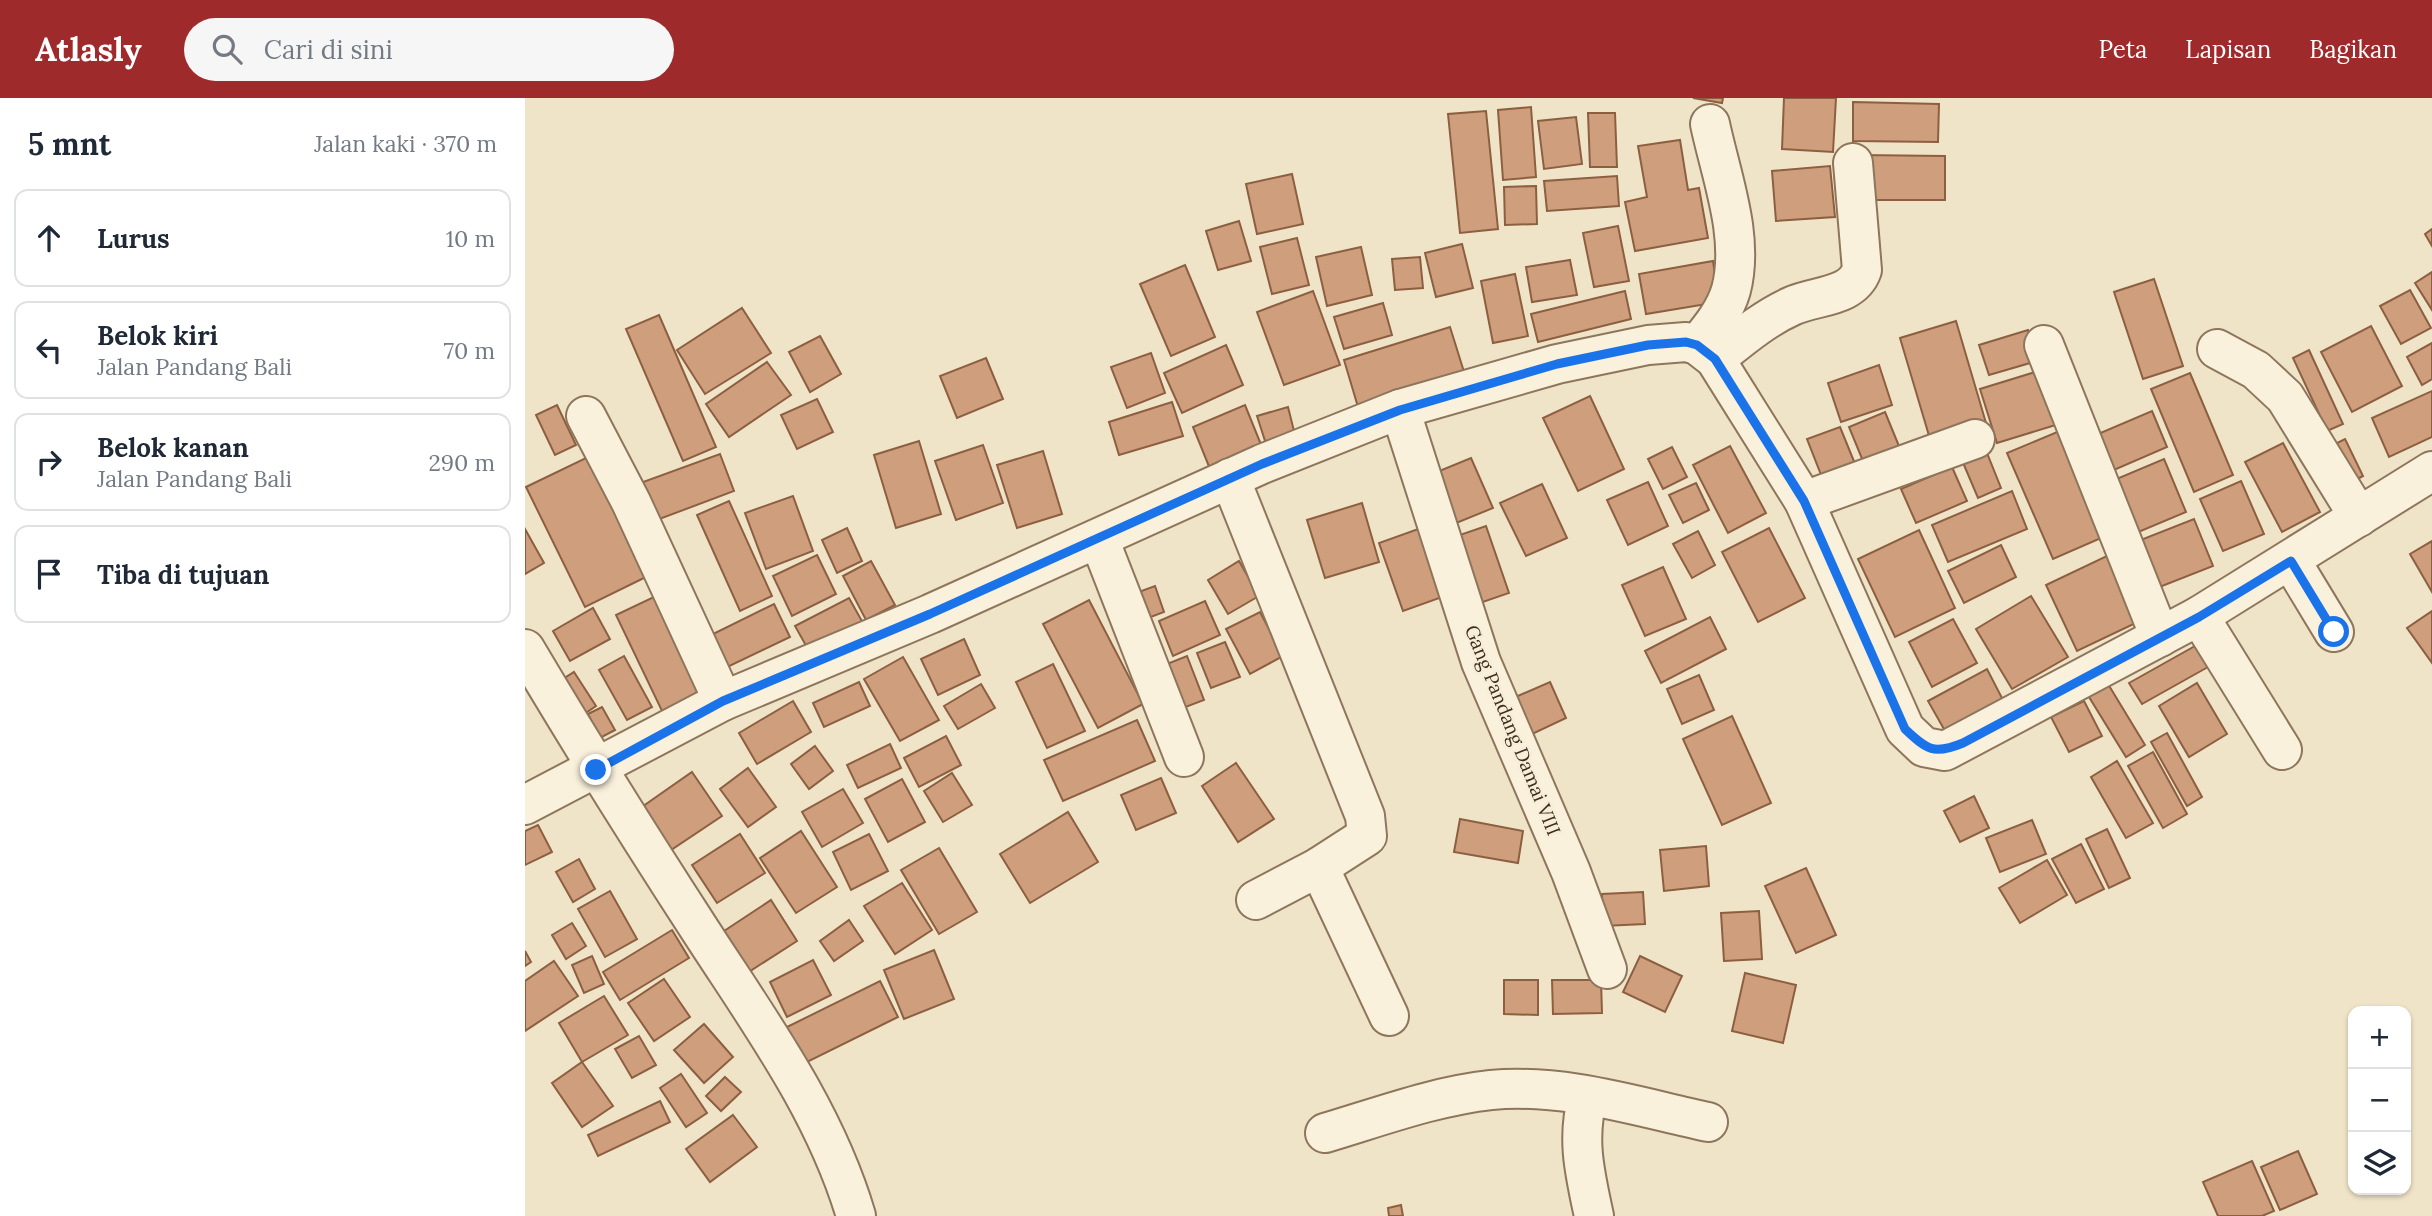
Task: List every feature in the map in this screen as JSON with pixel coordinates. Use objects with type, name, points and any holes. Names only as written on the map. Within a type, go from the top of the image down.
[{"type":"street","points":[[1706,352],[1731,290],[1736,246],[1710,124]]},
{"type":"street","points":[[1706,352],[1792,306],[1843,291],[1857,282],[1861,270],[1853,163]]},
{"type":"street","points":[[525,805],[723,701],[1099,539],[1230,478],[1400,410],[1557,364],[1677,340],[1706,352],[1804,501],[1905,729],[1924,747],[1945,751],[2199,617],[2432,471]]},
{"type":"street","points":[[2044,345],[2160,637]]},
{"type":"street","points":[[2217,349],[2256,370],[2285,397],[2360,517]]},
{"type":"street","name":"Gang Pandang Damai VIII","points":[[1400,410],[1481,662],[1571,872],[1607,969]]},
{"type":"street","points":[[586,416],[631,502],[723,701]]},
{"type":"street","points":[[1804,501],[1975,439]]},
{"type":"street","points":[[1230,478],[1365,816],[1367,836],[1319,867],[1256,900]]},
{"type":"street","points":[[1099,539],[1184,757]]},
{"type":"street","points":[[2291,561],[2334,632]]},
{"type":"street","points":[[2199,617],[2282,750]]},
{"type":"street","points":[[525,649],[596,770],[793,1073],[827,1136],[856,1216]]},
{"type":"street","points":[[1319,867],[1389,1016]]},
{"type":"street","points":[[1325,1133],[1466,1094],[1531,1090],[1588,1096],[1708,1122]]},
{"type":"street","points":[[1588,1096],[1580,1135],[1581,1158],[1594,1216]]},
{"type":"building","points":[[1693,98],[1723,98],[1722,103]]},
{"type":"building","points":[[1784,98],[1836,98],[1833,152],[1782,149]]},
{"type":"building","points":[[1853,102],[1939,104],[1938,142],[1853,141]]},
{"type":"building","points":[[1531,107],[1536,177],[1503,180],[1498,110]]},
{"type":"building","points":[[1486,111],[1498,229],[1460,233],[1448,114]]},
{"type":"building","points":[[1588,113],[1615,113],[1617,167],[1590,167]]},
{"type":"building","points":[[1576,117],[1582,164],[1544,169],[1538,121]]},
{"type":"building","points":[[1680,140],[1688,190],[1699,188],[1708,238],[1635,251],[1625,202],[1647,197],[1638,146]]},
{"type":"building","points":[[1859,155],[1945,156],[1945,200],[1860,200]]},
{"type":"building","points":[[1830,166],[1835,217],[1776,221],[1772,171]]},
{"type":"building","points":[[1292,174],[1303,224],[1257,234],[1246,184]]},
{"type":"building","points":[[1617,176],[1619,206],[1547,211],[1544,181]]},
{"type":"building","points":[[1536,186],[1537,224],[1505,225],[1504,187]]},
{"type":"building","points":[[1239,221],[1251,261],[1218,270],[1206,231]]},
{"type":"building","points":[[1618,226],[1629,281],[1594,287],[1583,233]]},
{"type":"building","points":[[2432,229],[2432,246],[2425,234]]},
{"type":"building","points":[[1297,238],[1309,285],[1272,294],[1260,247]]},
{"type":"building","points":[[1462,244],[1473,288],[1436,297],[1425,253]]},
{"type":"building","points":[[1361,247],[1372,295],[1327,306],[1316,257]]},
{"type":"building","points":[[1420,257],[1423,288],[1395,290],[1392,259]]},
{"type":"building","points":[[1570,260],[1577,295],[1532,302],[1526,267]]},
{"type":"building","points":[[1713,261],[1719,302],[1646,314],[1639,274]]},
{"type":"building","points":[[1185,265],[1215,337],[1171,356],[1140,284]]},
{"type":"building","points":[[2432,272],[2432,310],[2415,283]]},
{"type":"building","points":[[1515,274],[1528,336],[1493,343],[1481,281]]},
{"type":"building","points":[[2154,279],[2183,366],[2143,379],[2114,292]]},
{"type":"building","points":[[2410,290],[2431,328],[2401,344],[2380,306]]},
{"type":"building","points":[[1313,291],[1340,365],[1284,385],[1257,312]]},
{"type":"building","points":[[1625,291],[1631,319],[1538,342],[1531,314]]},
{"type":"building","points":[[1383,303],[1392,335],[1344,349],[1334,317]]},
{"type":"building","points":[[742,308],[771,353],[705,394],[677,350]]},
{"type":"building","points":[[659,315],[716,447],[683,461],[626,329]]},
{"type":"building","points":[[1956,321],[1986,423],[1930,439],[1900,338]]},
{"type":"building","points":[[2371,326],[2402,386],[2352,412],[2321,352]]},
{"type":"building","points":[[1450,327],[1465,375],[1358,407],[1344,360]]},
{"type":"building","points":[[2028,330],[2037,361],[1989,375],[1979,345]]},
{"type":"building","points":[[820,336],[841,374],[810,392],[789,352]]},
{"type":"building","points":[[2432,343],[2432,379],[2422,385],[2407,357]]},
{"type":"building","points":[[1226,345],[1243,385],[1182,413],[1164,373]]},
{"type":"building","points":[[2309,350],[2343,424],[2327,431],[2293,358]]},
{"type":"building","points":[[1151,353],[1165,393],[1127,408],[1111,367]]},
{"type":"building","points":[[986,358],[1003,399],[957,418],[940,376]]},
{"type":"building","points":[[767,362],[791,395],[729,437],[706,404]]},
{"type":"building","points":[[1879,365],[1892,405],[1841,422],[1828,383]]},
{"type":"building","points":[[2045,369],[2062,423],[1997,443],[1980,389]]},
{"type":"building","points":[[2190,373],[2233,475],[2194,492],[2151,389]]},
{"type":"building","points":[[2432,391],[2432,437],[2389,457],[2372,418]]},
{"type":"building","points":[[1590,396],[1624,469],[1578,491],[1543,418]]},
{"type":"building","points":[[817,399],[833,432],[797,449],[781,415]]},
{"type":"building","points":[[1172,402],[1183,436],[1119,455],[1109,422]]},
{"type":"building","points":[[557,405],[576,445],[555,455],[536,415]]},
{"type":"building","points":[[1245,405],[1262,447],[1210,469],[1193,427]]},
{"type":"building","points":[[1288,407],[1295,435],[1266,444],[1257,416]]},
{"type":"building","points":[[2152,411],[2167,447],[2107,473],[2091,437]]},
{"type":"building","points":[[1885,412],[1901,451],[1865,466],[1849,427]]},
{"type":"building","points":[[1840,427],[1860,476],[1827,490],[1807,439]]},
{"type":"building","points":[[2062,430],[2108,535],[2053,559],[2007,453]]},
{"type":"building","points":[[2345,439],[2363,476],[2350,483],[2333,445]]},
{"type":"building","points":[[919,441],[941,514],[896,528],[874,455]]},
{"type":"building","points":[[2283,443],[2320,512],[2282,532],[2245,462]]},
{"type":"building","points":[[983,445],[1003,503],[956,520],[935,461]]},
{"type":"building","points":[[1730,446],[1766,513],[1728,533],[1693,465]]},
{"type":"building","points":[[1672,447],[1687,477],[1663,489],[1648,459]]},
{"type":"building","points":[[1985,448],[2001,488],[1978,498],[1961,458]]},
{"type":"building","points":[[1043,451],[1062,514],[1017,528],[997,465]]},
{"type":"building","points":[[720,454],[734,491],[646,524],[632,486]]},
{"type":"building","points":[[588,457],[648,576],[585,607],[526,487]]},
{"type":"building","points":[[1471,458],[1493,508],[1449,526],[1427,476]]},
{"type":"building","points":[[2164,459],[2186,512],[2129,536],[2107,483]]},
{"type":"building","points":[[1952,467],[1967,501],[1916,523],[1901,489]]},
{"type":"building","points":[[2241,481],[2264,534],[2223,551],[2200,499]]},
{"type":"building","points":[[1648,482],[1668,526],[1628,545],[1607,500]]},
{"type":"building","points":[[1696,483],[1709,510],[1683,523],[1669,495]]},
{"type":"building","points":[[1542,484],[1567,538],[1526,556],[1500,503]]},
{"type":"building","points":[[2012,491],[2027,529],[1948,562],[1932,525]]},
{"type":"building","points":[[793,496],[813,551],[766,569],[745,513]]},
{"type":"building","points":[[729,501],[772,596],[740,611],[697,515]]},
{"type":"building","points":[[1362,503],[1379,562],[1325,578],[1307,520]]},
{"type":"building","points":[[2194,519],[2213,566],[2152,590],[2133,543]]},
{"type":"building","points":[[1486,526],[1509,593],[1474,605],[1451,538]]},
{"type":"building","points":[[847,528],[862,561],[837,573],[822,540]]},
{"type":"building","points":[[1421,528],[1445,596],[1403,611],[1379,543]]},
{"type":"building","points":[[1769,528],[1805,598],[1758,622],[1722,552]]},
{"type":"building","points":[[525,529],[544,563],[525,574]]},
{"type":"building","points":[[1919,530],[1955,608],[1895,637],[1858,559]]},
{"type":"building","points":[[1698,531],[1715,565],[1692,578],[1673,544]]},
{"type":"building","points":[[2432,541],[2432,592],[2410,554]]},
{"type":"building","points":[[2001,545],[2016,577],[1964,603],[1948,571]]},
{"type":"building","points":[[2111,554],[2142,620],[2077,651],[2046,585]]},
{"type":"building","points":[[817,555],[836,594],[792,616],[773,576]]},
{"type":"building","points":[[871,561],[895,605],[866,620],[843,576]]},
{"type":"building","points":[[1239,561],[1259,596],[1228,614],[1208,580]]},
{"type":"building","points":[[1663,567],[1686,619],[1645,636],[1622,585]]},
{"type":"building","points":[[1155,586],[1164,612],[1135,623],[1125,597]]},
{"type":"building","points":[[658,595],[704,693],[663,713],[616,615]]},
{"type":"building","points":[[2031,596],[2068,657],[2012,689],[1976,629]]},
{"type":"building","points":[[849,598],[863,623],[809,651],[795,626]]},
{"type":"building","points":[[1089,600],[1143,704],[1098,728],[1043,624]]},
{"type":"building","points":[[1205,601],[1220,635],[1173,656],[1159,621]]},
{"type":"building","points":[[774,604],[790,637],[717,672],[701,640]]},
{"type":"building","points":[[593,608],[610,639],[570,661],[553,631]]},
{"type":"building","points":[[2432,611],[2432,663],[2407,628]]},
{"type":"building","points":[[1260,612],[1283,656],[1250,674],[1226,629]]},
{"type":"building","points":[[1710,617],[1726,649],[1661,683],[1645,651]]},
{"type":"building","points":[[1953,619],[1977,663],[1932,687],[1909,642]]},
{"type":"building","points":[[964,639],[980,675],[938,695],[921,659]]},
{"type":"building","points":[[1225,642],[1240,677],[1211,688],[1197,653]]},
{"type":"building","points":[[2195,646],[2208,667],[2142,704],[2129,683]]},
{"type":"building","points":[[624,656],[652,707],[627,720],[599,670]]},
{"type":"building","points":[[1187,656],[1204,700],[1175,711],[1157,668]]},
{"type":"building","points":[[903,657],[939,720],[900,741],[864,679]]},
{"type":"building","points":[[1053,664],[1085,731],[1047,748],[1016,682]]},
{"type":"building","points":[[1987,669],[2003,700],[1945,731],[1928,701]]},
{"type":"building","points":[[574,672],[596,706],[574,721],[552,686]]},
{"type":"building","points":[[1699,675],[1714,710],[1682,724],[1667,689]]},
{"type":"building","points":[[859,682],[870,706],[824,727],[813,703]]},
{"type":"building","points":[[1550,682],[1566,718],[1528,736],[1511,699]]},
{"type":"building","points":[[2197,683],[2227,734],[2189,757],[2159,706]]},
{"type":"building","points":[[981,684],[995,708],[958,729],[944,706]]},
{"type":"building","points":[[2108,684],[2145,745],[2126,757],[2089,697]]},
{"type":"building","points":[[793,701],[811,732],[757,764],[739,733]]},
{"type":"building","points":[[2084,701],[2102,736],[2069,752],[2051,717]]},
{"type":"building","points":[[602,707],[615,730],[600,738],[588,714]]},
{"type":"building","points":[[1732,716],[1771,803],[1722,825],[1683,739]]},
{"type":"building","points":[[1137,720],[1155,761],[1063,801],[1044,760]]},
{"type":"building","points":[[2167,733],[2202,797],[2187,806],[2151,742]]},
{"type":"building","points":[[946,736],[961,765],[919,787],[904,758]]},
{"type":"building","points":[[890,744],[901,768],[858,788],[847,765]]},
{"type":"building","points":[[815,746],[833,771],[809,789],[791,764]]},
{"type":"building","points":[[2153,752],[2187,814],[2163,828],[2128,766]]},
{"type":"building","points":[[2117,761],[2153,823],[2126,838],[2091,777]]},
{"type":"building","points":[[1236,763],[1274,819],[1238,842],[1202,786]]},
{"type":"building","points":[[748,768],[776,807],[748,827],[720,789]]},
{"type":"building","points":[[692,772],[722,816],[668,852],[639,809]]},
{"type":"building","points":[[952,773],[972,805],[943,822],[924,791]]},
{"type":"building","points":[[1161,778],[1176,813],[1136,830],[1121,795]]},
{"type":"building","points":[[902,779],[925,822],[888,842],[865,799]]},
{"type":"building","points":[[843,789],[863,823],[822,847],[802,812]]},
{"type":"building","points":[[1974,796],[1989,828],[1960,842],[1944,811]]},
{"type":"building","points":[[1068,812],[1098,862],[1030,903],[1000,854]]},
{"type":"building","points":[[1460,819],[1523,831],[1518,863],[1454,852]]},
{"type":"building","points":[[2032,820],[2046,854],[2000,872],[1986,838]]},
{"type":"building","points":[[538,825],[552,852],[525,865],[525,831]]},
{"type":"building","points":[[2107,829],[2130,878],[2109,888],[2086,839]]},
{"type":"building","points":[[801,831],[837,887],[796,913],[760,858]]},
{"type":"building","points":[[740,834],[765,873],[717,903],[692,865]]},
{"type":"building","points":[[869,834],[888,871],[851,890],[833,852]]},
{"type":"building","points":[[2081,844],[2104,889],[2076,903],[2052,859]]},
{"type":"building","points":[[1706,846],[1709,886],[1664,891],[1660,850]]},
{"type":"building","points":[[939,848],[977,912],[939,934],[901,870]]},
{"type":"building","points":[[579,859],[595,889],[573,902],[556,872]]},
{"type":"building","points":[[2047,860],[2067,895],[2020,923],[1999,888]]},
{"type":"building","points":[[1806,868],[1836,935],[1796,953],[1765,886]]},
{"type":"building","points":[[902,883],[932,930],[895,954],[864,906]]},
{"type":"building","points":[[610,891],[637,939],[605,957],[578,909]]},
{"type":"building","points":[[1643,892],[1645,924],[1603,926],[1602,894]]},
{"type":"building","points":[[771,900],[797,941],[744,975],[718,935]]},
{"type":"building","points":[[1759,911],[1762,959],[1724,961],[1721,913]]},
{"type":"building","points":[[849,920],[863,941],[834,961],[820,941]]},
{"type":"building","points":[[572,923],[586,946],[566,959],[552,935]]},
{"type":"building","points":[[672,930],[689,958],[620,1000],[603,972]]},
{"type":"building","points":[[934,950],[954,999],[904,1019],[884,970]]},
{"type":"building","points":[[525,951],[531,962],[525,966]]},
{"type":"building","points":[[592,956],[604,984],[584,993],[572,965]]},
{"type":"building","points":[[1640,956],[1682,976],[1665,1012],[1623,992]]},
{"type":"building","points":[[813,960],[831,995],[787,1017],[770,982]]},
{"type":"building","points":[[554,961],[578,996],[525,1031],[525,981]]},
{"type":"building","points":[[1745,973],[1796,985],[1783,1043],[1732,1031]]},
{"type":"building","points":[[664,979],[690,1017],[654,1041],[628,1003]]},
{"type":"building","points":[[1504,980],[1538,980],[1538,1015],[1504,1014]]},
{"type":"building","points":[[1552,980],[1601,980],[1602,1013],[1553,1014]]},
{"type":"building","points":[[880,981],[898,1017],[801,1065],[783,1029]]},
{"type":"building","points":[[604,996],[628,1035],[582,1062],[559,1023]]},
{"type":"building","points":[[704,1024],[733,1057],[704,1083],[674,1050]]},
{"type":"building","points":[[639,1036],[656,1065],[632,1078],[615,1049]]},
{"type":"building","points":[[582,1062],[613,1106],[582,1127],[552,1083]]},
{"type":"building","points":[[681,1074],[707,1113],[686,1127],[660,1088]]},
{"type":"building","points":[[725,1077],[741,1092],[721,1111],[706,1096]]},
{"type":"building","points":[[660,1101],[670,1122],[598,1156],[588,1135]]},
{"type":"building","points":[[733,1115],[757,1147],[710,1182],[686,1149]]},
{"type":"building","points":[[2298,1151],[2317,1194],[2280,1210],[2261,1167]]},
{"type":"building","points":[[2252,1161],[2274,1211],[2262,1216],[2218,1216],[2203,1182]]},
{"type":"building","points":[[1401,1205],[1403,1216],[1389,1216],[1388,1208]]},
{"type":"route","points":[[596,770],[723,701],[930,614],[1325,438],[1400,410],[1557,364],[1677,340],[1697,345],[1715,359],[1804,501],[1905,729],[1924,747],[1945,751],[1963,743],[2199,617],[2291,561],[2334,632]]}]
